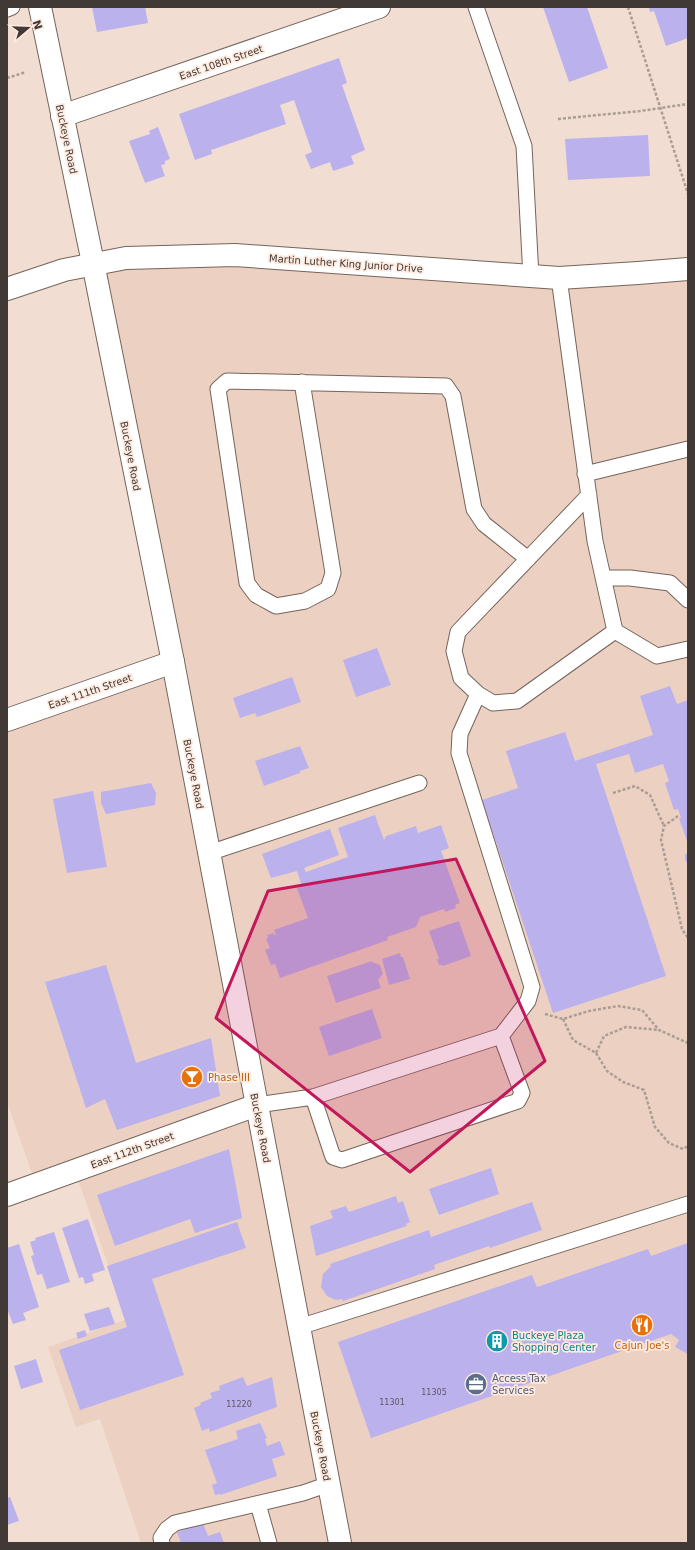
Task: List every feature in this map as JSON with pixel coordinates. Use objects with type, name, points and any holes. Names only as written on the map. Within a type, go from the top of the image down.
[{"type":"street","name":"Buckeye Road","points":[[40,7],[173,662],[340,1543]]},
{"type":"street","name":"East 108th Street","points":[[62,116],[379,7]]},
{"type":"street","name":"Martin Luther King Junior Drive","points":[[7,289],[64,270],[93,263],[126,258],[235,256],[559,278],[688,269]]},
{"type":"street","name":"East 111th Street","points":[[7,720],[173,662]]},
{"type":"street","name":"East 112th Street","points":[[7,1195],[257,1105]]},
{"type":"lane","points":[[7,9],[12,7]]},
{"type":"lane","points":[[476,7],[524,146],[531,277]]},
{"type":"lane","points":[[559,278],[595,541],[615,631],[657,656],[688,649]]},
{"type":"lane","points":[[302,382],[333,573],[328,589],[305,601],[276,606],[256,595],[247,583],[218,389],[227,381],[302,382],[446,386],[453,396],[474,509],[484,524],[528,559]]},
{"type":"lane","points":[[585,474],[688,449]]},
{"type":"lane","points":[[588,495],[458,632],[454,651],[461,678],[478,694],[494,703],[517,701],[615,631]]},
{"type":"lane","points":[[603,578],[630,578],[670,582],[688,600]]},
{"type":"lane","points":[[257,1105],[313,1097],[501,1036],[528,1001],[532,987],[459,753],[460,734],[478,694]]},
{"type":"lane","points":[[209,853],[419,783]]},
{"type":"lane","points":[[313,1097],[333,1157],[342,1160],[518,1101],[522,1093],[501,1036]]},
{"type":"lane","points":[[299,1327],[688,1204]]},
{"type":"lane","points":[[162,1543],[161,1538],[167,1529],[175,1523],[302,1493],[329,1484]]},
{"type":"lane","points":[[258,1504],[269,1543]]},
{"type":"path","points":[[628,7],[688,194]]},
{"type":"path","points":[[7,78],[26,72]]},
{"type":"path","points":[[558,119],[688,104]]},
{"type":"path","points":[[614,793],[635,786],[650,795],[664,826],[661,840],[682,929],[688,938]]},
{"type":"path","points":[[664,826],[678,816]]},
{"type":"path","points":[[523,1008],[563,1019],[589,1011],[618,1006],[642,1010],[659,1030]]},
{"type":"path","points":[[563,1019],[574,1040],[596,1053],[607,1071],[624,1082],[644,1090],[655,1127],[670,1143],[683,1149],[688,1146]]},
{"type":"path","points":[[596,1053],[604,1036],[626,1026],[659,1030],[688,1043]]},
{"type":"highlighted area","points":[[456,859],[545,1061],[410,1172],[216,1018],[268,891]]},
{"type":"shaded area","points":[[93,263],[688,269],[688,1543],[141,1543],[100,1419],[76,1427],[48,1347],[127,1319],[75,1171],[36,1185],[7,1102],[7,720],[173,662]]},
{"type":"building","points":[[92,7],[145,7],[148,23],[97,32]]},
{"type":"building","points":[[543,7],[587,7],[608,68],[569,82]]},
{"type":"building","points":[[649,7],[688,7],[688,38],[666,46],[654,11],[650,12]]},
{"type":"building","points":[[339,58],[347,83],[342,85],[365,150],[351,156],[354,164],[333,171],[330,162],[311,169],[305,155],[312,152],[294,100],[280,105],[286,124],[211,150],[212,154],[195,160],[179,114]]},
{"type":"building","points":[[158,127],[170,159],[165,161],[165,164],[161,165],[165,176],[145,183],[129,141],[150,134],[149,131]]},
{"type":"building","points":[[648,135],[650,176],[568,180],[565,139]]},
{"type":"building","points":[[377,648],[391,685],[356,697],[343,660]]},
{"type":"building","points":[[292,677],[301,702],[257,717],[255,713],[240,718],[233,698]]},
{"type":"building","points":[[670,686],[677,704],[688,700],[688,844],[679,818],[681,818],[678,809],[674,810],[665,783],[669,781],[663,764],[635,773],[629,754],[596,764],[666,976],[553,1013],[482,800],[518,788],[506,751],[565,732],[575,761],[653,735],[640,696]]},
{"type":"building","points":[[300,746],[309,768],[300,771],[300,773],[264,786],[255,761]]},
{"type":"building","points":[[151,783],[156,793],[155,805],[106,814],[101,803],[101,792]]},
{"type":"building","points":[[93,791],[107,867],[67,873],[53,799]]},
{"type":"building","points":[[375,815],[384,840],[386,836],[416,826],[418,833],[441,825],[449,848],[441,851],[460,903],[455,905],[456,908],[445,912],[444,909],[420,917],[416,927],[387,937],[388,940],[280,978],[275,964],[271,965],[265,950],[270,948],[266,939],[268,938],[267,935],[274,933],[274,935],[276,935],[274,930],[308,918],[297,888],[302,886],[297,871],[271,878],[262,854],[330,829],[339,855],[304,868],[306,872],[348,857],[338,828]]},
{"type":"building","points":[[688,852],[688,865],[685,855]]},
{"type":"building","points":[[459,921],[471,956],[443,966],[439,965],[437,959],[439,959],[429,931]]},
{"type":"building","points":[[400,953],[401,957],[403,957],[410,979],[389,985],[382,959]]},
{"type":"building","points":[[372,961],[380,965],[383,974],[378,980],[381,988],[336,1003],[327,976]]},
{"type":"building","points":[[106,965],[136,1063],[211,1038],[220,1096],[117,1130],[105,1099],[86,1108],[45,982]]},
{"type":"building","points":[[372,1009],[382,1038],[329,1056],[319,1027]]},
{"type":"building","points":[[229,1149],[242,1218],[195,1233],[190,1219],[115,1246],[97,1195]]},
{"type":"building","points":[[491,1168],[499,1194],[439,1215],[429,1189]]},
{"type":"building","points":[[396,1196],[398,1203],[403,1201],[410,1222],[406,1224],[407,1226],[316,1256],[310,1226],[333,1218],[330,1211],[346,1206],[349,1212]]},
{"type":"building","points":[[532,1202],[542,1230],[434,1265],[435,1269],[343,1301],[342,1299],[336,1300],[327,1296],[321,1287],[323,1274],[331,1266],[330,1264],[429,1230],[431,1237]]},
{"type":"building","points":[[88,1219],[105,1270],[92,1274],[94,1281],[85,1284],[83,1277],[79,1278],[62,1228]]},
{"type":"building","points":[[237,1222],[246,1248],[152,1279],[184,1375],[80,1410],[59,1350],[127,1327],[107,1266]]},
{"type":"building","points":[[54,1232],[70,1282],[47,1289],[42,1274],[37,1275],[31,1256],[34,1255],[30,1242],[36,1240],[35,1238]]},
{"type":"building","name":"Buckeye Plaza Shopping Center","points":[[688,1243],[688,1354],[675,1347],[679,1340],[671,1334],[371,1438],[338,1342],[532,1275],[537,1287],[648,1249],[651,1256]]},
{"type":"building","points":[[19,1244],[39,1307],[23,1313],[26,1320],[13,1324],[7,1309],[7,1248]]},
{"type":"building","points":[[109,1307],[115,1324],[90,1331],[84,1314]]},
{"type":"building","points":[[85,1330],[87,1336],[78,1339],[76,1333]]},
{"type":"building","points":[[36,1359],[43,1382],[21,1389],[14,1366]]},
{"type":"building","points":[[243,1377],[247,1386],[272,1377],[277,1407],[210,1432],[209,1428],[202,1431],[194,1408],[201,1405],[200,1403],[212,1398],[210,1393],[220,1390],[219,1386]]},
{"type":"building","points":[[260,1423],[267,1438],[265,1439],[267,1446],[280,1441],[285,1455],[272,1459],[277,1476],[220,1495],[215,1495],[212,1485],[217,1483],[205,1450],[238,1439],[236,1431]]},
{"type":"building","points":[[10,1497],[19,1521],[7,1525],[7,1498]]},
{"type":"building","points":[[203,1523],[208,1536],[220,1532],[224,1543],[181,1543],[177,1532]]},
{"type":"place","name":"Phase III","points":[[192,1077]]},
{"type":"place","name":"Cajun Joe's","points":[[642,1325]]},
{"type":"place","name":"Buckeye Plaza Shopping Center","points":[[497,1341]]},
{"type":"place","name":"Access Tax Services","points":[[476,1384]]}]
